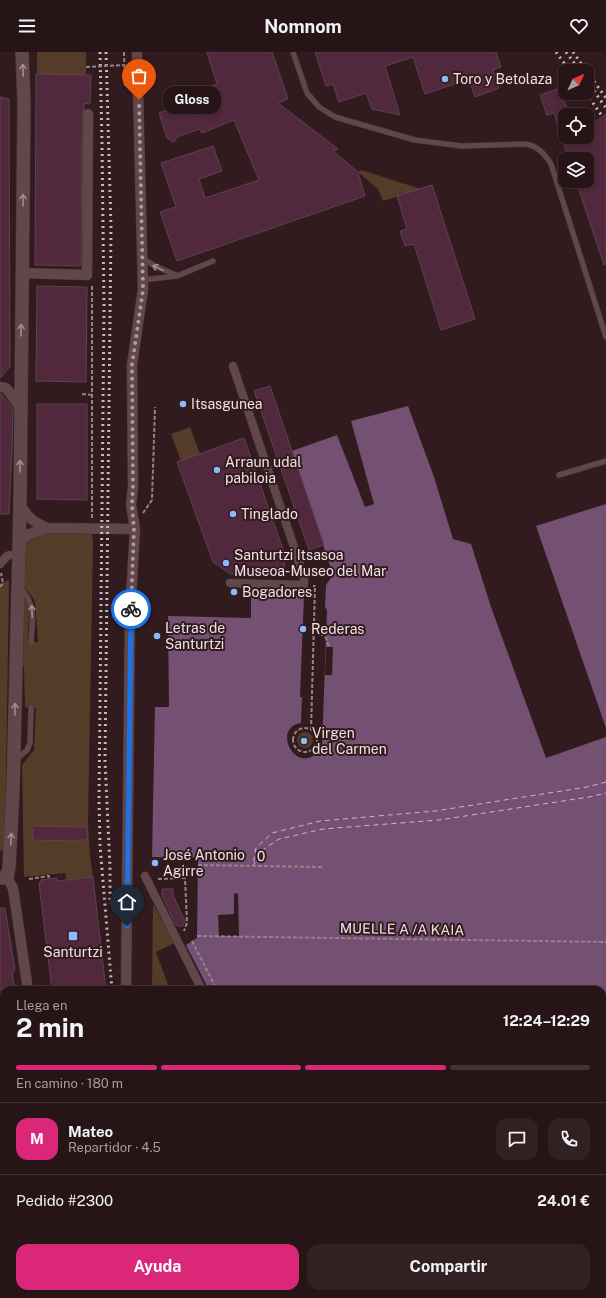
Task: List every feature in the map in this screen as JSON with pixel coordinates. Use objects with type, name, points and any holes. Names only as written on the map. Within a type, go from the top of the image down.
[{"type":"street","points":[[22,52],[24,103],[20,505],[14,762],[9,867],[4,878],[13,888],[27,986]]},
{"type":"street","points":[[126,986],[130,615],[134,529],[132,505],[132,365],[142,285],[137,52]]},
{"type":"street","points":[[22,273],[87,275],[88,114]]},
{"type":"street","points":[[230,584],[304,586],[304,578],[296,553],[233,366]]},
{"type":"street","points":[[0,387],[6,388],[21,408]]},
{"type":"street","points":[[20,505],[27,516],[35,523],[47,528]]},
{"type":"street","points":[[18,542],[29,534],[47,528],[134,529]]},
{"type":"street","points":[[0,564],[7,556],[10,556]]},
{"type":"street","points":[[145,876],[200,986]]},
{"type":"lane","points":[[293,52],[307,93],[319,107],[335,117],[415,140],[462,146],[526,144],[531,145],[543,152],[551,164],[606,337]]},
{"type":"lane","points":[[142,257],[155,266],[177,276]]},
{"type":"lane","points":[[142,285],[177,276],[213,261]]},
{"type":"lane","points":[[559,475],[606,460]]},
{"type":"lane","points":[[18,585],[26,593],[32,607],[31,643]]},
{"type":"lane","points":[[14,762],[27,750],[30,742],[30,708]]},
{"type":"path","points":[[124,52],[125,87]]},
{"type":"path","points":[[86,66],[125,65]]},
{"type":"path","points":[[87,275],[92,281],[91,518]]},
{"type":"path","points":[[82,394],[92,395]]},
{"type":"path","points":[[140,518],[152,500],[154,407]]},
{"type":"path","points":[[0,567],[3,583],[0,587]]},
{"type":"path","points":[[304,586],[315,586],[311,730],[316,735],[317,739],[314,748],[308,752],[295,748],[292,742],[294,735],[298,730],[301,728],[308,728],[311,730]]},
{"type":"path","points":[[314,629],[326,638],[329,647]]},
{"type":"path","name":"0","points":[[198,865],[323,867]]},
{"type":"path","points":[[29,879],[49,876],[49,879]]},
{"type":"path","points":[[158,879],[186,878],[187,923],[182,934],[176,938]]},
{"type":"path","name":"MUELLE A /A KAIA","points":[[197,936],[606,942]]},
{"type":"path","points":[[192,941],[215,986]]},
{"type":"shaded area","points":[[37,52],[86,52],[86,75],[37,74]]},
{"type":"shaded area","points":[[361,170],[421,189],[383,201],[378,189],[358,172]]},
{"type":"shaded area","points":[[408,406],[434,477],[453,539],[471,544],[491,607],[546,758],[606,737],[606,986],[207,986],[186,945],[197,938],[198,858],[152,857],[155,707],[169,707],[168,616],[251,618],[251,592],[304,594],[300,697],[302,697],[301,723],[292,727],[288,734],[288,742],[291,750],[297,756],[305,758],[313,756],[322,746],[327,611],[325,606],[326,585],[333,575],[292,451],[337,435],[365,507],[374,504],[351,421]]},
{"type":"shaded area","points":[[190,427],[200,454],[181,461],[171,434]]},
{"type":"shaded area","points":[[606,504],[606,728],[536,526]]},
{"type":"shaded area","points":[[37,534],[92,534],[88,824],[93,877],[66,880],[65,873],[24,877],[22,765],[34,750],[36,708],[25,707],[23,666],[24,598],[29,608],[28,642],[38,642],[35,602],[24,586],[25,545]]},
{"type":"shaded area","points":[[9,580],[5,847],[0,852],[0,584]]},
{"type":"shaded area","points":[[302,732],[308,732],[313,737],[311,746],[308,748],[302,748],[297,743],[297,737]]},
{"type":"shaded area","points":[[153,904],[174,943],[156,952],[169,986],[152,986]]},
{"type":"pier","points":[[326,647],[333,647],[332,675],[325,675]]},
{"type":"pier","points":[[238,893],[239,936],[219,936],[218,915],[234,914],[234,894]]},
{"type":"building","points":[[207,52],[272,52],[288,99],[278,103],[338,149],[333,151],[358,172],[365,196],[177,261],[160,212],[176,207],[161,163],[213,146],[222,171],[199,179],[205,198],[259,180],[234,120],[202,133],[200,129],[177,137],[174,142],[167,138],[159,113],[182,105],[196,116],[189,93],[217,84]]},
{"type":"building","name":"Toro y Betolaza","points":[[315,52],[496,52],[501,67],[493,70],[499,88],[475,97],[469,79],[425,94],[413,57],[385,66],[400,115],[372,109],[366,93],[339,102],[333,84],[326,86]]},
{"type":"building","points":[[36,74],[91,75],[90,104],[84,103],[82,114],[81,266],[35,265]]},
{"type":"building","name":"Toro y Betolaza","points":[[558,89],[558,100],[564,100],[567,108],[558,108],[558,125],[554,113],[547,115],[540,95]]},
{"type":"building","points":[[0,97],[9,99],[10,367],[0,378]]},
{"type":"building","name":"Toro y Betolaza","points":[[606,114],[606,264],[604,265],[578,188],[594,188],[594,152],[567,152],[564,144],[594,144],[594,123]]},
{"type":"building","points":[[432,185],[475,319],[441,330],[414,244],[405,246],[400,231],[407,229],[397,196]]},
{"type":"building","points":[[37,286],[87,287],[86,382],[36,381]]},
{"type":"building","points":[[270,386],[324,545],[309,550],[254,391]]},
{"type":"building","points":[[0,394],[13,408],[9,514],[0,514]]},
{"type":"building","points":[[37,404],[87,404],[87,500],[37,499]]},
{"type":"building","points":[[244,438],[284,552],[285,575],[230,574],[213,562],[177,462]]},
{"type":"building","points":[[33,826],[87,827],[87,840],[33,840]]},
{"type":"building","name":"Santurtzi","points":[[93,877],[106,986],[52,986],[39,883],[41,880],[57,878],[57,881]]},
{"type":"building","points":[[162,889],[173,889],[173,895],[185,921],[183,926],[178,926],[175,924],[162,895]]},
{"type":"building","points":[[0,908],[5,908],[15,970],[12,973],[14,986],[0,986]]},
{"type":"ferry route","points":[[606,782],[587,787],[435,811],[320,821],[272,833],[256,848],[253,866],[261,851],[279,839],[323,829],[439,820],[589,797],[606,793]]},
{"type":"railway","points":[[100,52],[104,308],[99,801],[100,845],[112,986]]},
{"type":"railway","points":[[106,52],[111,228],[105,761],[110,867],[110,904]]},
{"type":"railway","points":[[556,52],[565,64]]},
{"type":"railway","points":[[566,52],[575,64]]},
{"type":"railway","points":[[573,52],[606,98]]},
{"type":"railway","points":[[594,91],[606,108]]},
{"type":"railway","points":[[591,100],[602,116]]},
{"type":"way so far","points":[[131,609],[134,529],[132,505],[132,365],[143,290],[139,100]]},
{"type":"place","name":"Toro y Betolaza","points":[[445,79]]},
{"type":"place","name":"Gloss","points":[[139,100]]},
{"type":"place","name":"Itsasgunea","points":[[183,404]]},
{"type":"place","name":"Arraun udal pabiloia","points":[[217,470]]},
{"type":"place","name":"Tinglado","points":[[233,514]]},
{"type":"place","name":"Santurtzi Itsasoa Museoa-Museo del Mar","points":[[226,563]]},
{"type":"place","name":"Bogadores","points":[[234,592]]},
{"type":"place","name":"Rederas","points":[[303,629]]},
{"type":"place","name":"Letras de Santurtzi","points":[[157,636]]},
{"type":"place","name":"Virgen del Carmen","points":[[304,741]]},
{"type":"place","name":"José Antonio Agirre","points":[[155,863]]},
{"type":"place","name":"Santurtzi","points":[[73,936]]},
{"type":"route","points":[[127,926],[131,609]]}]
